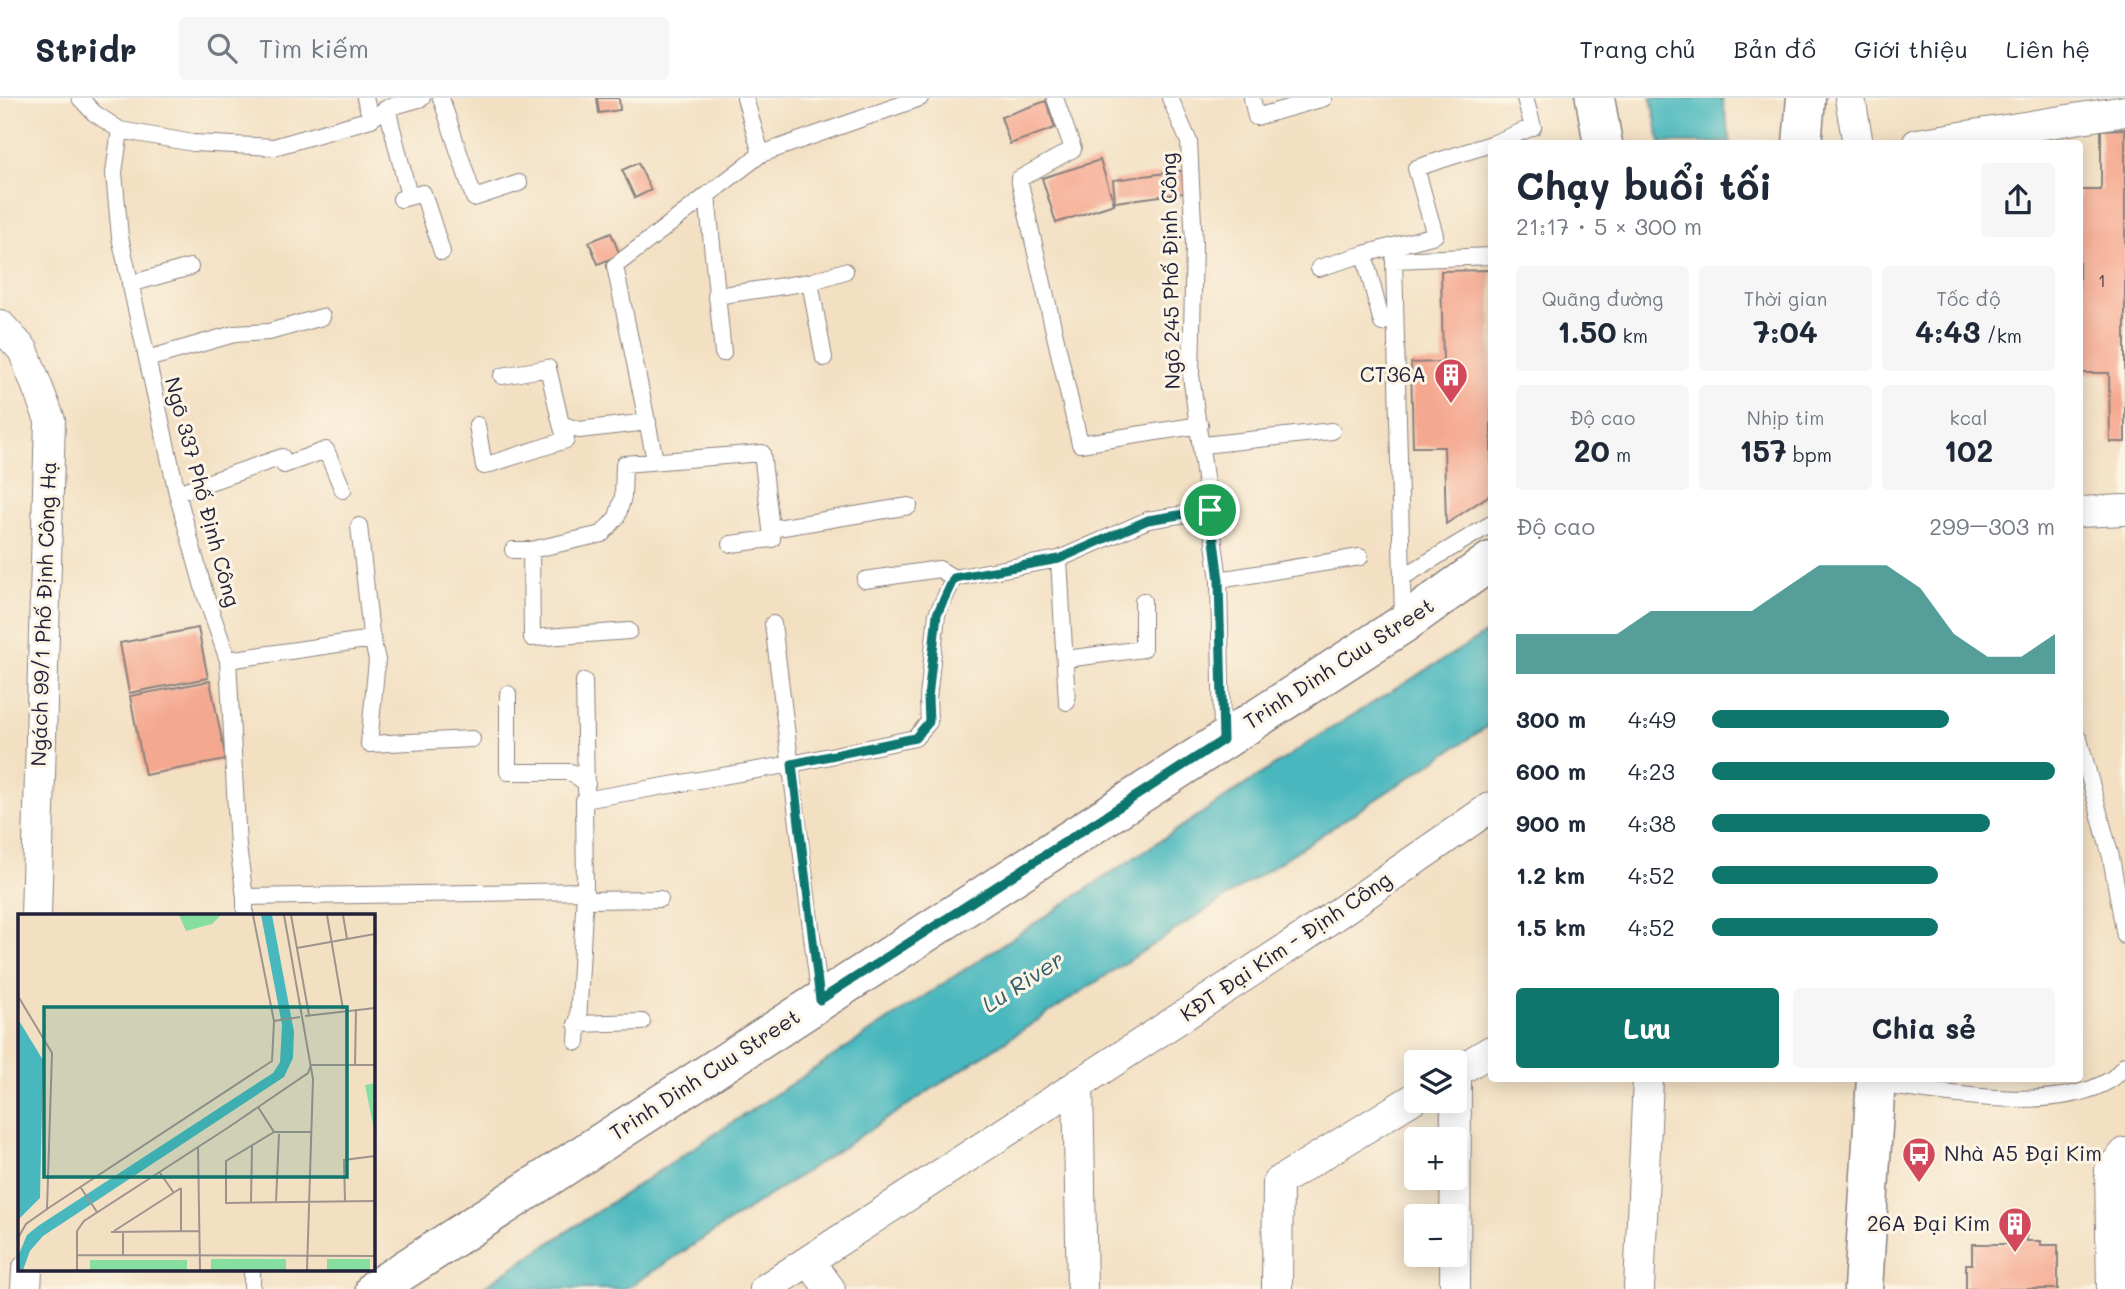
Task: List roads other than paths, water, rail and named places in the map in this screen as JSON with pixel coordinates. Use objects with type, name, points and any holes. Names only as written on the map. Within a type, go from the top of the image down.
[{"type":"main road","points":[[1595,98],[1602,140]]},
{"type":"main road","points":[[1802,140],[1806,98]]},
{"type":"main road","name":"Trinh Dinh Cuu Street","points":[[375,1289],[1403,624],[1488,563]]},
{"type":"main road","points":[[1863,1289],[1875,1082]]},
{"type":"street","points":[[1850,98],[1857,140]]},
{"type":"street","points":[[1938,140],[2106,108]]},
{"type":"street","name":"Ngách 99/1 Phố Định Công Hạ","points":[[0,325],[23,350],[50,420],[36,914]]},
{"type":"street","points":[[2083,512],[2125,510]]},
{"type":"street","name":"KĐT Đại Kim - Định Công","points":[[765,1289],[1301,939],[1488,809]]},
{"type":"street","points":[[1467,1065],[1488,1053]]},
{"type":"street","points":[[1639,1289],[1648,1082]]},
{"type":"street","points":[[1078,1084],[1082,1289]]},
{"type":"street","points":[[1277,1289],[1278,1182],[1404,1104]]},
{"type":"street","points":[[1455,1113],[1455,1289]]},
{"type":"street","points":[[2112,1289],[2110,1170],[2125,1153]]},
{"type":"street","points":[[809,1261],[830,1289]]},
{"type":"lane","points":[[79,98],[94,113],[120,130],[193,143],[274,147],[371,119],[387,108],[422,98]]},
{"type":"lane","points":[[365,98],[371,119]]},
{"type":"lane","points":[[441,98],[474,198],[519,183]]},
{"type":"lane","points":[[744,98],[761,154]]},
{"type":"lane","points":[[655,460],[615,265],[761,154],[920,98]]},
{"type":"lane","points":[[1055,98],[1073,149],[1019,179],[1080,444],[1200,425]]},
{"type":"lane","name":"Ngõ 245 Phố Định Công","points":[[1170,98],[1189,142],[1194,244],[1191,374],[1203,444],[1219,580],[1223,740]]},
{"type":"lane","points":[[1251,98],[1256,117],[1324,98]]},
{"type":"lane","points":[[1511,140],[1533,127],[1525,98]]},
{"type":"lane","points":[[387,108],[404,198],[424,193],[442,252]]},
{"type":"lane","name":"Ngõ 337 Phố Định Công","points":[[120,130],[114,173],[115,209],[130,284],[177,493],[205,594],[228,660],[238,847],[245,914]]},
{"type":"lane","points":[[1319,268],[1435,235],[1416,168],[1488,145]]},
{"type":"lane","points":[[707,195],[723,353]]},
{"type":"lane","points":[[1364,254],[1382,323]]},
{"type":"lane","points":[[1403,624],[1394,260],[1488,256]]},
{"type":"lane","points":[[130,284],[190,267]]},
{"type":"lane","points":[[716,296],[810,282],[845,271]]},
{"type":"lane","points":[[810,282],[824,358]]},
{"type":"lane","points":[[147,359],[234,334],[269,332],[322,317]]},
{"type":"lane","points":[[477,425],[484,466],[566,440],[548,368],[502,376]]},
{"type":"lane","points":[[561,424],[579,430],[648,422]]},
{"type":"lane","points":[[1203,444],[1332,431]]},
{"type":"lane","points":[[177,493],[282,457],[284,465],[326,450],[342,490]]},
{"type":"lane","points":[[513,550],[531,550],[602,534],[617,517],[623,497],[624,464],[655,460],[691,461],[762,453],[772,538],[731,544]]},
{"type":"lane","points":[[771,529],[909,506]]},
{"type":"lane","points":[[865,580],[939,569],[954,578],[1059,559],[1148,520],[1210,510]]},
{"type":"lane","points":[[359,526],[372,639],[377,660],[369,744],[471,739]]},
{"type":"lane","points":[[1403,578],[1488,526]]},
{"type":"lane","points":[[531,550],[532,638],[629,631]]},
{"type":"lane","points":[[1219,580],[1360,557]]},
{"type":"lane","points":[[1059,559],[1067,702]]},
{"type":"lane","points":[[584,800],[792,764],[915,738],[929,722],[928,698],[937,614],[954,578]]},
{"type":"lane","points":[[1066,659],[1143,649],[1143,601]]},
{"type":"lane","points":[[773,624],[820,1000]]},
{"type":"lane","points":[[228,660],[372,639]]},
{"type":"lane","points":[[577,1042],[585,896],[584,800],[587,784],[584,681]]},
{"type":"lane","points":[[508,694],[508,772],[571,772],[587,784]]},
{"type":"lane","points":[[2083,754],[2111,857],[2125,936]]},
{"type":"lane","points":[[245,897],[585,896],[660,900]]},
{"type":"lane","points":[[576,1024],[642,1022]]},
{"type":"lane","points":[[1881,1082],[1971,1097],[2063,1097],[2111,1080],[2125,1065]]},
{"type":"water","points":[[1651,98],[1722,98],[1730,140],[1659,140]]},
{"type":"water","name":"Lu River","points":[[1488,632],[1488,726],[626,1289],[480,1289],[1319,736]]},
{"type":"place","name":"CT36A","points":[[1451,405]]},
{"type":"place","name":"Nhà A5 Đại Kim","points":[[1919,1184]]},
{"type":"place","name":"26A Đại Kim","points":[[2015,1254]]}]
